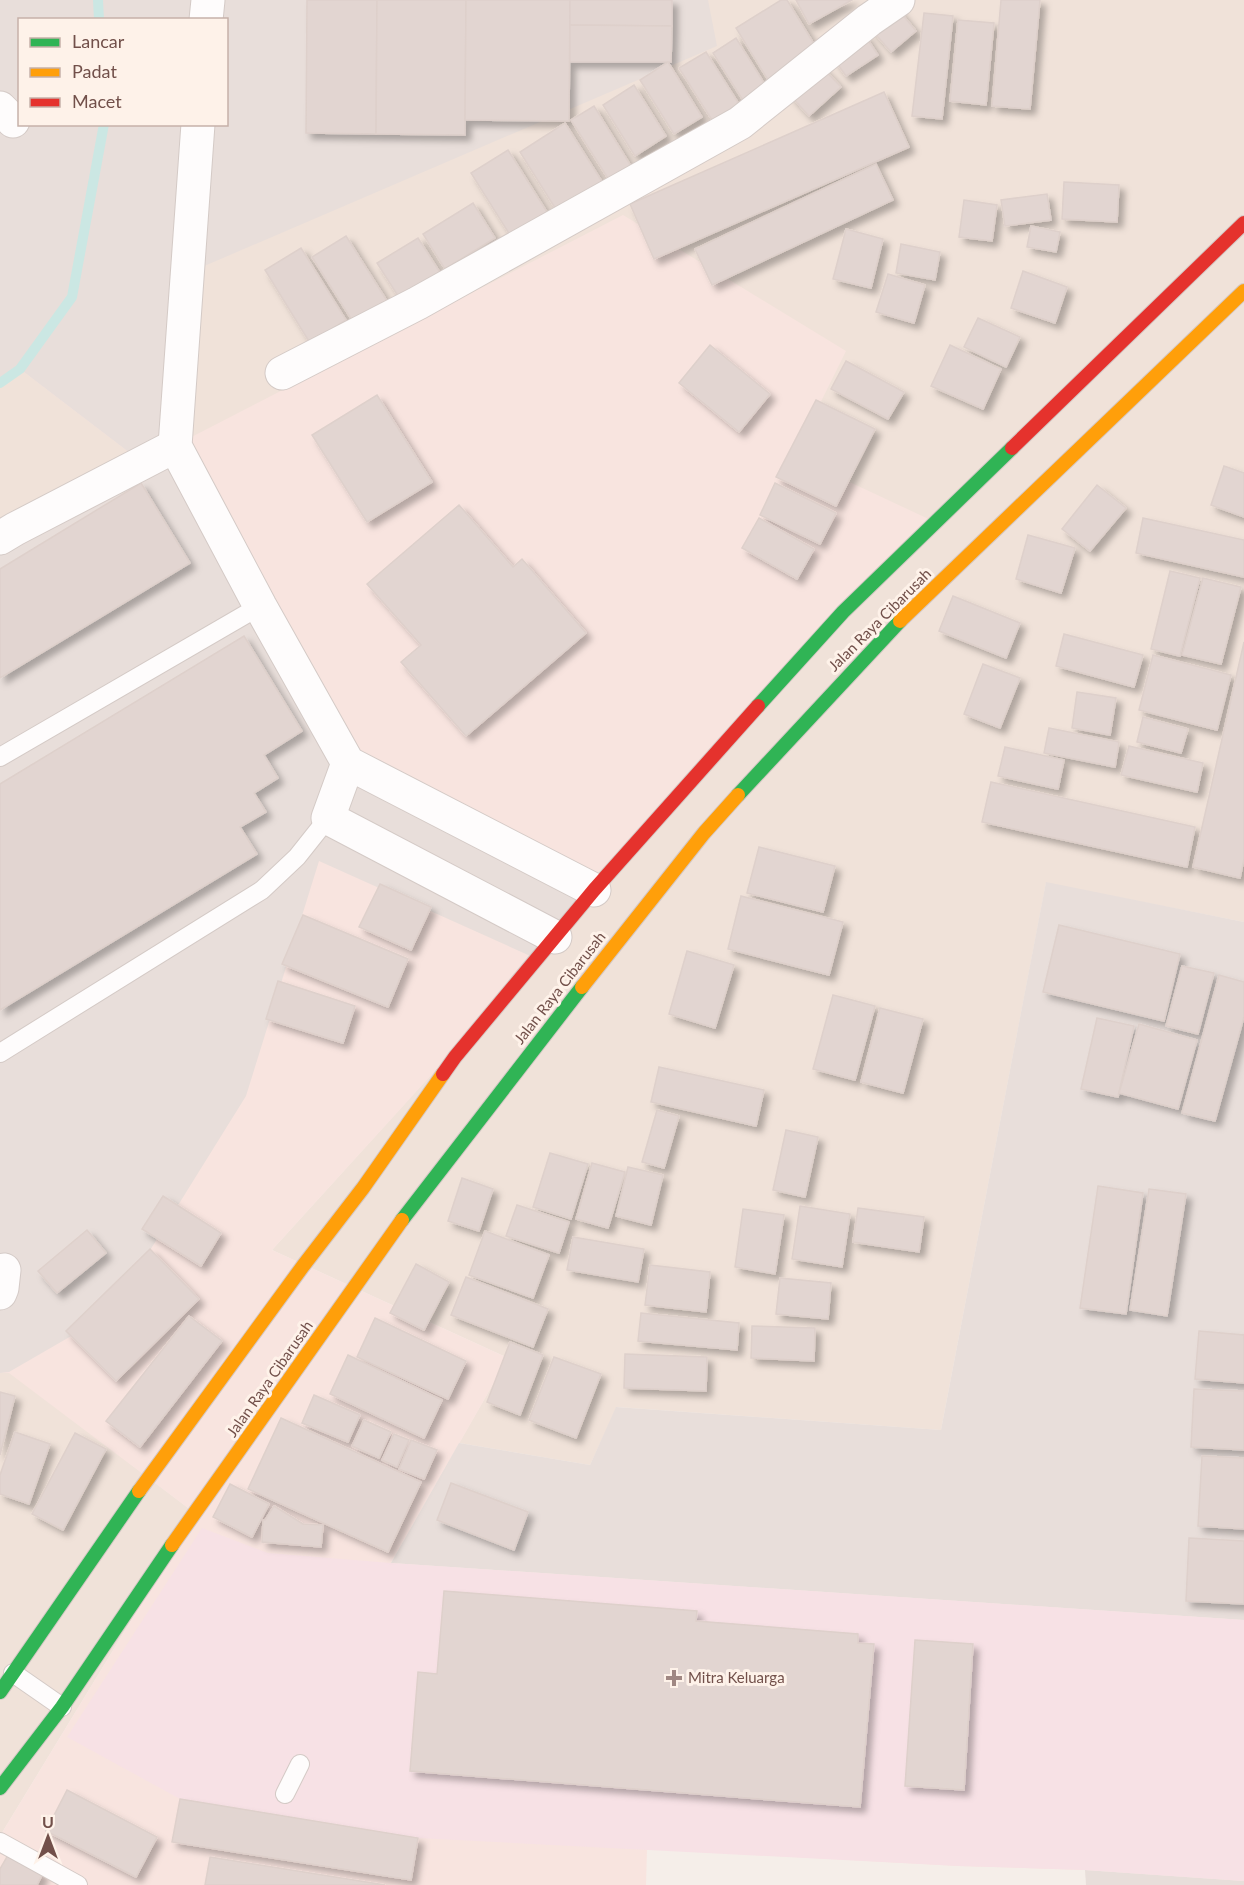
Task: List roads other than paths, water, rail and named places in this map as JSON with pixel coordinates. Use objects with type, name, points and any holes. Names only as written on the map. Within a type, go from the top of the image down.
[{"type":"main road","name":"Jalan Raya Cibarusah","points":[[0,1692],[147,1479],[303,1266],[367,1191],[455,1057],[594,890],[843,612],[1244,223]]},
{"type":"main road","name":"Jalan Raya Cibarusah","points":[[0,1788],[62,1707],[398,1216],[704,833],[886,634],[1242,298]]},
{"type":"street","points":[[206,18],[208,0]]},
{"type":"street","points":[[282,373],[418,303],[740,123],[869,20],[898,0]]},
{"type":"street","points":[[198,126],[176,446],[260,606],[348,763],[594,890]]},
{"type":"street","points":[[0,538],[176,446]]},
{"type":"street","points":[[348,763],[328,818],[555,937]]},
{"type":"lane","points":[[0,757],[260,606]]},
{"type":"lane","points":[[0,1053],[262,890],[297,857],[328,818]]},
{"type":"lane","points":[[13,1672],[62,1707]]},
{"type":"lane","points":[[285,1794],[300,1764]]},
{"type":"lane","points":[[0,1842],[78,1885]]},
{"type":"waterway","points":[[98,0],[99,18]]},
{"type":"waterway","points":[[0,383],[20,369],[72,297],[104,126]]},
{"type":"place","name":"Mitra Keluarga","points":[[674,1678]]}]
